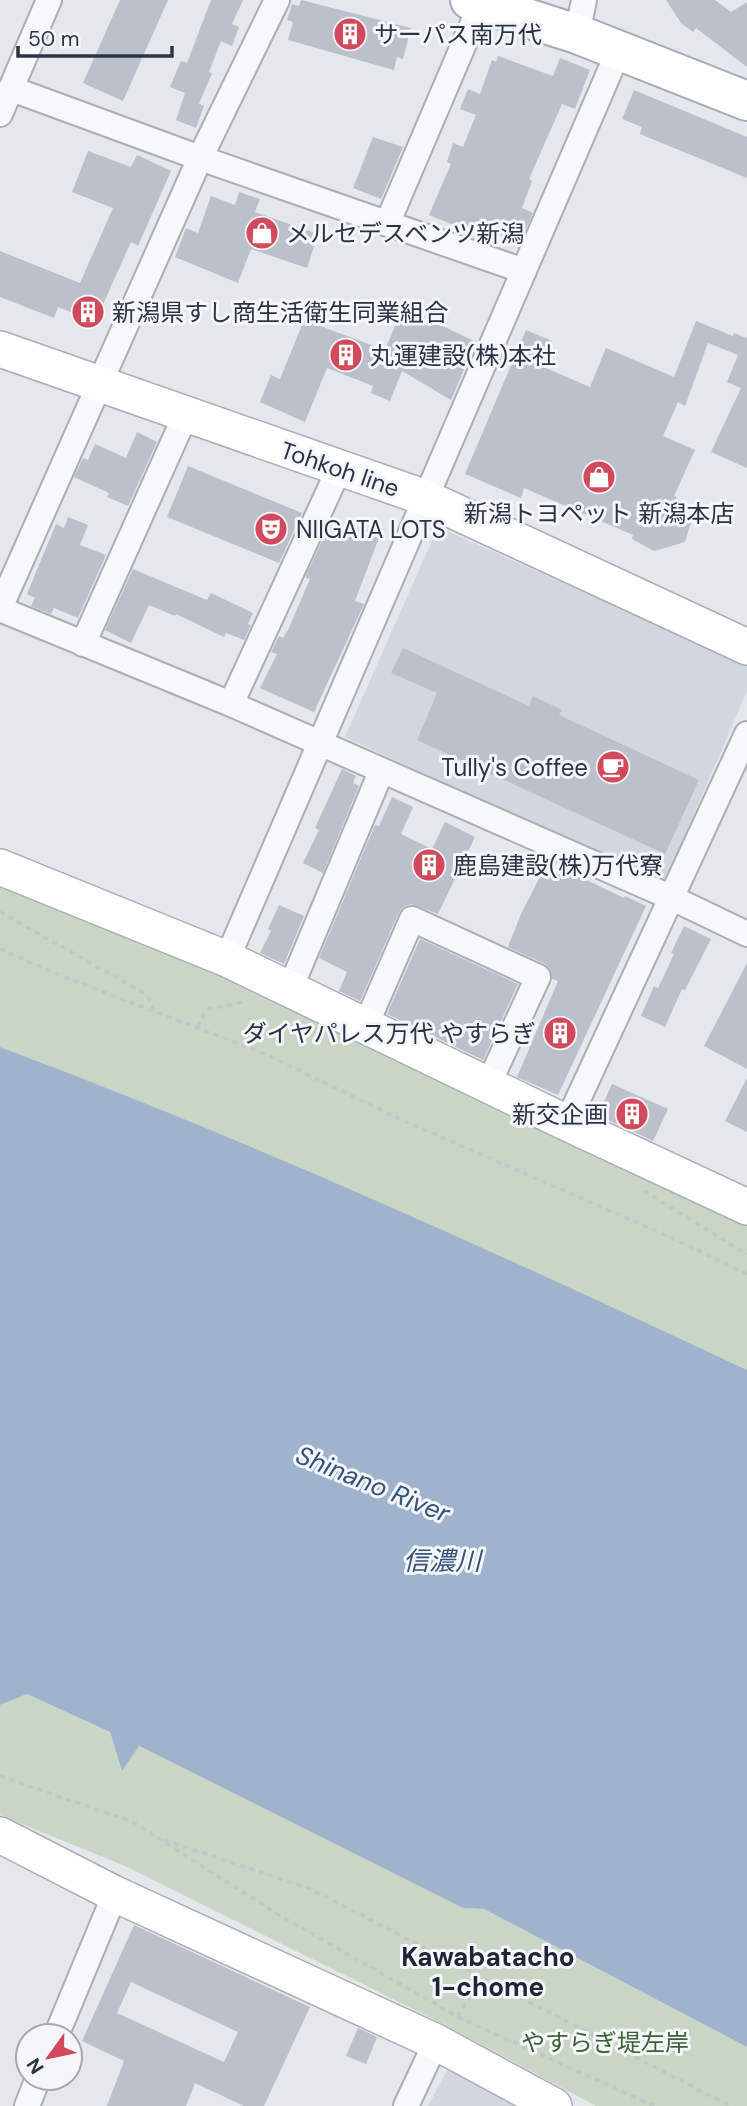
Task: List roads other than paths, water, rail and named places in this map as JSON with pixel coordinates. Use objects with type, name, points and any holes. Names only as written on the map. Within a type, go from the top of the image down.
[{"type":"main road","points":[[476,2],[581,17],[620,50],[747,101]]},
{"type":"street","points":[[0,114],[49,0]]},
{"type":"street","points":[[277,0],[200,158],[0,609],[319,742],[381,772],[670,897],[747,934]]},
{"type":"street","points":[[387,223],[476,2]]},
{"type":"street","points":[[227,959],[620,50]]},
{"type":"street","points":[[12,89],[524,271]]},
{"type":"street","name":"Tohkoh line","points":[[0,349],[425,498],[747,647]]},
{"type":"street","points":[[83,644],[186,414]]},
{"type":"street","points":[[231,704],[339,469]]},
{"type":"street","points":[[567,1123],[747,734]]},
{"type":"street","points":[[290,989],[381,772]]},
{"type":"street","points":[[0,867],[227,959],[747,1207]]},
{"type":"street","points":[[365,1027],[412,919],[538,977],[488,1085]]},
{"type":"street","points":[[0,1835],[115,1894],[447,2029],[554,2106]]},
{"type":"street","points":[[62,2022],[115,1894]]},
{"type":"street","points":[[406,2106],[447,2029]]},
{"type":"water","name":"信濃川","points":[[0,1047],[189,1121],[377,1201],[747,1370],[747,2047],[484,1909],[463,1908],[139,1746],[122,1771],[110,1732],[27,1694],[0,1705]]},
{"type":"place","name":"サーパス南万代","points":[[350,34]]},
{"type":"place","name":"メルセデスベンツ新潟","points":[[262,233]]},
{"type":"place","name":"新潟県すし商生活衛生同業組合","points":[[88,312]]},
{"type":"place","name":"丸運建設(株)本社","points":[[346,355]]},
{"type":"place","name":"新潟トヨペット 新潟本店","points":[[599,477]]},
{"type":"place","name":"NIIGATA LOTS","points":[[271,529]]},
{"type":"place","name":"Tully's Coffee","points":[[613,767]]},
{"type":"place","name":"鹿島建設(株)万代寮","points":[[429,865]]},
{"type":"place","name":"ダイヤパレス万代 やすらぎ","points":[[560,1033]]},
{"type":"place","name":"新交企画","points":[[632,1114]]},
{"type":"district","name":"Kawabatacho 1-chome","points":[[488,1972]]},
{"type":"water label","name":"Shinano River","points":[[373,1484]]},
{"type":"park label","name":"やすらぎ堤左岸","points":[[605,2042]]}]
